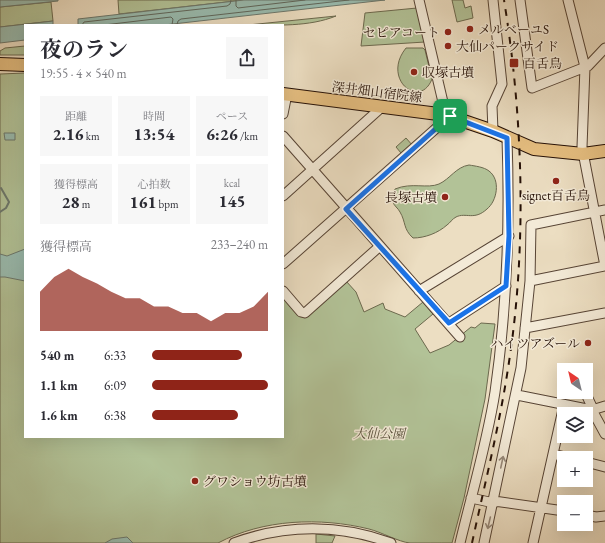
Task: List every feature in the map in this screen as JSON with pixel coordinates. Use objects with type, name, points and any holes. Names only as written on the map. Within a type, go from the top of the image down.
[{"type":"main road","points":[[0,64],[24,65]]},
{"type":"main road","name":"深井畑山宿院線","points":[[285,94],[383,106],[448,116],[493,131],[534,149],[582,154],[605,151]]},
{"type":"street","points":[[493,0],[502,84],[492,106],[493,131]]},
{"type":"street","points":[[520,0],[532,88],[588,66],[605,48]]},
{"type":"street","points":[[284,263],[448,116],[421,1]]},
{"type":"street","points":[[530,282],[605,264],[582,154],[585,67],[571,1]]},
{"type":"street","points":[[284,104],[285,94]]},
{"type":"street","points":[[284,195],[383,106]]},
{"type":"street","points":[[284,137],[312,171],[460,337]]},
{"type":"street","points":[[460,543],[485,444],[495,392],[506,286],[509,236],[507,138]]},
{"type":"street","points":[[484,543],[517,395],[530,282],[531,225],[605,210]]},
{"type":"street","points":[[419,291],[509,236]]},
{"type":"street","points":[[284,292],[301,312],[305,313],[380,246]]},
{"type":"street","points":[[449,323],[506,286]]},
{"type":"street","points":[[525,328],[605,313]]},
{"type":"street","points":[[517,395],[574,407]]},
{"type":"street","points":[[533,543],[564,405]]},
{"type":"street","points":[[605,406],[593,411],[605,434]]},
{"type":"street","points":[[553,454],[557,455]]},
{"type":"street","points":[[593,464],[605,467]]},
{"type":"street","points":[[471,498],[494,502],[541,506],[557,509]]},
{"type":"street","points":[[593,517],[605,516]]},
{"type":"street","points":[[234,543],[267,533],[303,528],[335,529],[357,533],[391,543]]},
{"type":"green space","points":[[118,0],[244,0],[119,14]]},
{"type":"green space","points":[[452,0],[463,0],[465,8],[471,6],[473,18],[457,22]]},
{"type":"green space","points":[[51,2],[53,21],[0,27],[0,7]]},
{"type":"green space","points":[[417,8],[425,42],[361,46],[365,13]]},
{"type":"green space","points":[[336,16],[326,20],[304,24],[258,24]]},
{"type":"green space","points":[[24,46],[24,55],[0,55],[0,51],[5,48]]},
{"type":"green space","points":[[406,48],[423,48],[425,50],[432,79],[426,88],[419,92],[412,91],[405,87],[400,80],[398,70],[399,60]]},
{"type":"green space","name":"大仙公園","points":[[24,73],[24,438],[284,438],[284,296],[304,317],[346,281],[356,292],[364,312],[383,303],[385,309],[405,317],[423,302],[433,314],[415,329],[430,353],[449,345],[471,327],[475,328],[481,323],[495,324],[485,399],[464,498],[452,543],[410,543],[369,529],[350,525],[292,522],[254,529],[235,535],[218,543],[0,543],[0,74]]},
{"type":"green space","points":[[406,138],[413,146],[401,153],[396,147]]},
{"type":"green space","points":[[469,165],[485,169],[493,175],[496,185],[495,196],[487,209],[478,215],[463,215],[456,217],[440,230],[422,237],[413,238],[408,232],[402,216],[392,200],[395,189],[407,186],[429,186],[439,184],[460,168]]},
{"type":"green space","points":[[316,534],[335,536],[332,543],[316,543]]},
{"type":"water","points":[[0,0],[58,0],[58,1],[0,7]]},
{"type":"water","points":[[244,0],[385,0],[173,24],[78,24],[78,19]]},
{"type":"water","points":[[53,21],[53,24],[26,24]]},
{"type":"water","points":[[24,24],[24,40],[0,43],[0,27]]},
{"type":"water","points":[[4,133],[15,133],[15,140],[5,140]]},
{"type":"water","points":[[24,249],[24,281],[0,277],[0,254],[7,256]]},
{"type":"water","points":[[127,537],[133,543],[105,543],[112,539]]},
{"type":"waterway","points":[[0,212],[6,208],[9,202],[1,188]]},
{"type":"railway","points":[[472,543],[492,453],[509,362],[515,318],[518,273],[520,227],[519,135],[504,0]]},
{"type":"place","name":"メルベーユS","points":[[470,29]]},
{"type":"place","name":"セピアコート","points":[[448,32]]},
{"type":"place","name":"大仙パークサイド","points":[[448,46]]},
{"type":"place","name":"百舌鳥","points":[[514,63]]},
{"type":"place","name":"収塚古墳","points":[[414,72]]},
{"type":"place","name":"signet百舌鳥","points":[[556,181]]},
{"type":"place","name":"長塚古墳","points":[[445,197]]},
{"type":"place","name":"ハイツアズール","points":[[588,343]]},
{"type":"place","name":"グワショウ坊古墳","points":[[195,481]]},
{"type":"route","points":[[450,116],[493,131],[507,138],[509,236],[506,286],[449,323],[346,209],[450,116]]}]
